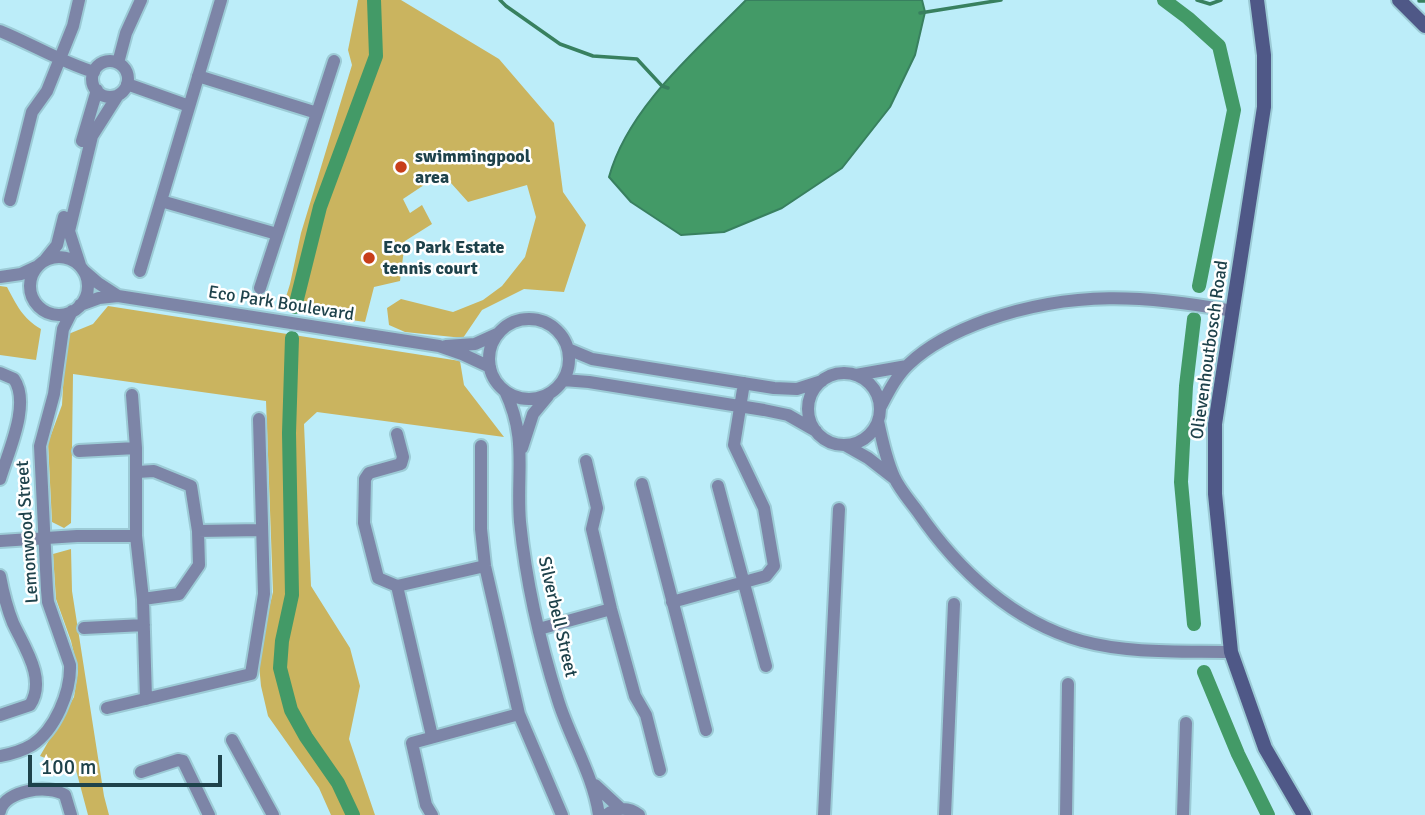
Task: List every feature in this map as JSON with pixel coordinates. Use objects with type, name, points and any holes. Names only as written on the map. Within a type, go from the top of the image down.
[{"type":"main road","name":"Olievenhoutbosch Road","points":[[1257,0],[1264,55],[1264,107],[1215,435],[1215,494],[1231,652],[1265,748],[1304,815]]},
{"type":"main road","points":[[1399,0],[1425,26]]},
{"type":"street","points":[[10,200],[33,108],[45,95],[73,26],[79,0]]},
{"type":"street","points":[[118,63],[126,33],[141,0]]},
{"type":"street","points":[[141,271],[221,0]]},
{"type":"street","points":[[0,31],[94,72]]},
{"type":"street","points":[[260,288],[334,61]]},
{"type":"street","points":[[0,277],[26,290],[37,306],[46,312],[64,314],[76,308],[88,288],[69,232],[92,136],[127,84],[126,71],[118,63],[106,62],[94,72],[93,85],[106,96],[118,95]]},
{"type":"street","points":[[198,76],[317,113]]},
{"type":"street","points":[[127,84],[189,106]]},
{"type":"street","points":[[0,277],[29,272],[57,245],[97,90]]},
{"type":"street","points":[[161,201],[277,234]]},
{"type":"street","points":[[32,297],[31,276],[40,263],[53,257],[63,257],[81,267]]},
{"type":"street","name":"Eco Park Boulevard","points":[[81,267],[98,283],[118,296]]},
{"type":"street","name":"Eco Park Boulevard","points":[[76,308],[99,298],[118,296],[439,346],[490,367]]},
{"type":"street","points":[[845,445],[865,438],[907,366],[930,346],[971,326],[1023,308],[1076,299],[1116,297],[1178,301],[1233,311]]},
{"type":"street","name":"Lemonwood Street","points":[[0,756],[29,747],[40,739],[62,702],[70,675],[70,665],[48,602],[40,446],[54,394],[63,329],[76,308]]},
{"type":"street","name":"Lemonwood Street","points":[[46,312],[53,323],[58,354]]},
{"type":"street","points":[[531,318],[544,321],[555,328],[563,337],[570,360],[564,380],[550,394],[539,398],[527,400],[505,391],[495,381],[490,367],[489,356],[497,334],[518,320],[531,318]]},
{"type":"street","name":"Eco Park Boulevard","points":[[439,346],[475,344],[497,334]]},
{"type":"street","points":[[568,349],[592,359],[797,389],[832,375],[856,375],[907,366]]},
{"type":"street","points":[[0,373],[14,379],[21,393],[16,429],[0,478]]},
{"type":"street","points":[[856,375],[873,388],[884,450],[895,479],[933,534],[961,565],[992,593],[1032,622],[1080,640],[1118,649],[1231,652]]},
{"type":"street","points":[[564,380],[788,415],[816,431],[824,439],[845,445],[868,458],[895,479]]},
{"type":"street","points":[[816,431],[810,418],[809,404],[813,391],[822,381]]},
{"type":"street","points":[[672,602],[766,576],[774,566],[764,508],[734,444],[744,383]]},
{"type":"street","name":"Silverbell Street","points":[[505,391],[514,409],[521,451],[520,520],[527,573],[559,701],[592,783],[599,815]]},
{"type":"street","name":"Silverbell Street","points":[[521,451],[533,414],[550,394]]},
{"type":"street","points":[[132,395],[137,472],[136,536],[143,600],[146,699]]},
{"type":"street","points":[[107,708],[251,674],[264,594],[259,419]]},
{"type":"street","points":[[397,434],[403,457],[401,464],[366,475],[364,523],[378,578],[397,586],[485,566]]},
{"type":"street","points":[[481,446],[481,529],[485,566],[519,714],[562,815]]},
{"type":"street","points":[[79,451],[136,448]]},
{"type":"street","points":[[586,461],[597,508],[592,529],[611,609],[635,696],[646,715],[660,770]]},
{"type":"street","points":[[137,472],[156,471],[191,486],[198,531],[199,565],[179,594],[143,600]]},
{"type":"street","points":[[642,484],[706,730]]},
{"type":"street","points":[[718,486],[766,666]]},
{"type":"street","points":[[824,815],[839,509]]},
{"type":"street","points":[[198,531],[262,530]]},
{"type":"street","points":[[0,541],[136,536]]},
{"type":"street","points":[[0,576],[13,622],[29,656],[36,681],[35,694],[30,705],[0,715]]},
{"type":"street","points":[[397,586],[432,736]]},
{"type":"street","points":[[945,815],[954,604]]},
{"type":"street","points":[[540,629],[611,609]]},
{"type":"street","points":[[85,628],[144,625]]},
{"type":"street","points":[[1066,815],[1069,684]]},
{"type":"street","points":[[432,815],[426,805],[412,743],[519,714]]},
{"type":"street","points":[[1183,815],[1186,723]]},
{"type":"street","points":[[232,740],[273,815]]},
{"type":"street","points":[[141,772],[178,760],[183,761],[209,815]]},
{"type":"street","name":"Silverbell Street","points":[[592,783],[621,809]]},
{"type":"street","points":[[0,811],[2,804],[11,795],[54,790],[65,795],[71,815]]},
{"type":"street","points":[[606,815],[621,809],[634,811],[639,815]]},
{"type":"shaded area","points":[[358,0],[401,0],[499,59],[554,123],[563,192],[586,225],[564,292],[524,289],[482,310],[463,338],[405,332],[389,325],[387,308],[401,299],[453,312],[483,300],[502,286],[525,257],[536,217],[527,185],[468,202],[442,173],[403,199],[410,213],[422,205],[432,224],[405,241],[400,281],[374,287],[365,322],[282,310],[301,233],[352,65],[348,50]]},
{"type":"shaded area","points":[[746,0],[922,0],[925,12],[915,55],[890,107],[842,168],[782,208],[724,232],[681,235],[631,202],[609,177],[618,151],[648,103],[666,81]]},
{"type":"shaded area","points":[[0,286],[7,287],[25,316],[41,329],[36,360],[0,355]]},
{"type":"shaded area","points":[[108,306],[460,361],[464,385],[504,437],[317,412],[304,424],[311,586],[350,648],[360,686],[349,739],[375,815],[331,815],[319,788],[268,716],[261,686],[258,654],[273,592],[266,401],[73,374],[71,523],[64,528],[52,522],[48,443],[62,405],[66,335],[93,324]]},
{"type":"shaded area","points":[[71,549],[72,591],[109,815],[88,815],[76,770],[40,756],[74,697],[78,671],[56,599],[53,554]]},
{"type":"waterway","points":[[295,307],[320,207],[376,56],[374,0]]},
{"type":"waterway","points":[[500,0],[560,44],[593,56],[637,59],[662,86],[668,88]]},
{"type":"waterway","points":[[920,13],[1001,0]]},
{"type":"waterway","points":[[1164,0],[1219,46],[1234,110],[1199,286]]},
{"type":"waterway","points":[[1197,0],[1210,4],[1221,0]]},
{"type":"waterway","points":[[1419,1],[1425,1]]},
{"type":"waterway","points":[[1194,319],[1186,386],[1181,482],[1194,624]]},
{"type":"waterway","points":[[292,338],[289,433],[292,595],[282,641],[280,668],[291,710],[338,783],[353,815]]},
{"type":"waterway","points":[[1204,672],[1238,754],[1268,815]]},
{"type":"place","name":"swimmingpool area","points":[[401,167]]},
{"type":"place","name":"Eco Park Estate tennis court","points":[[369,258]]}]
